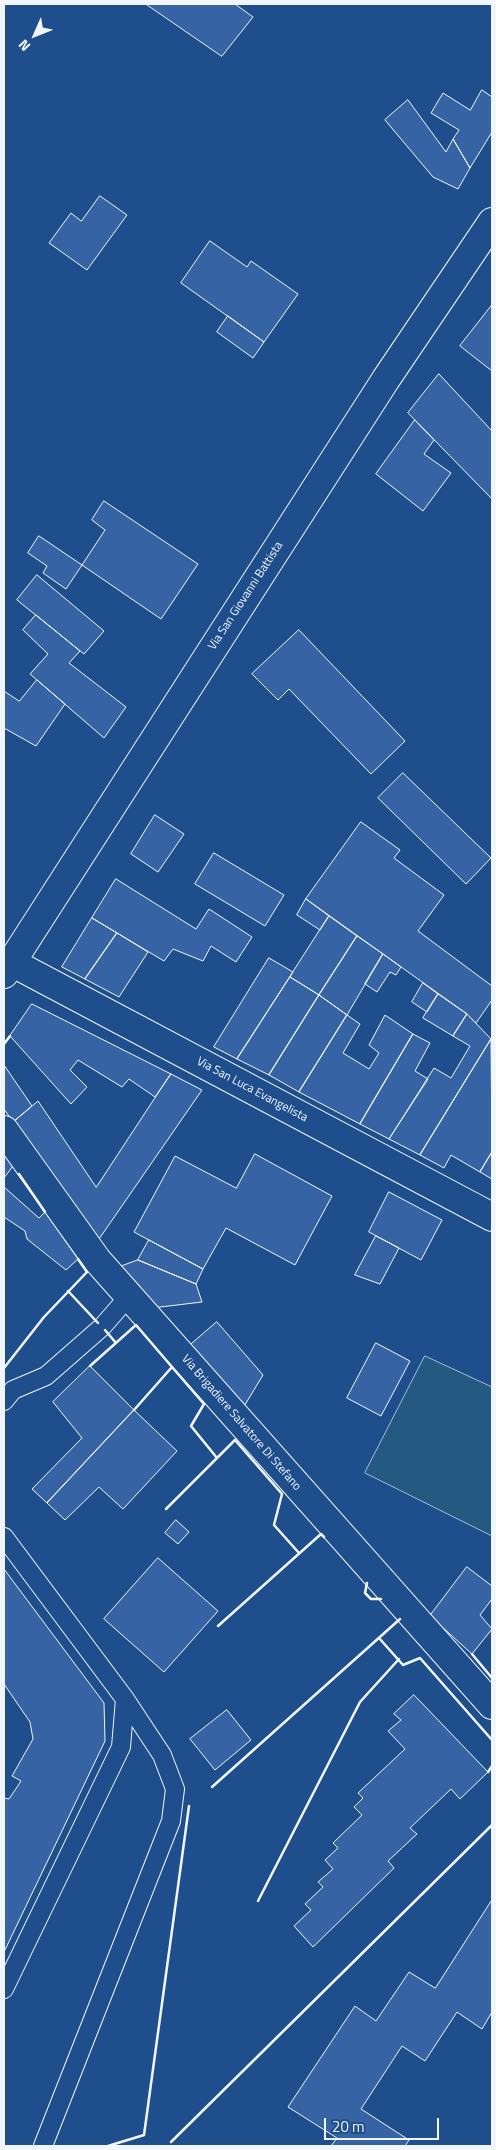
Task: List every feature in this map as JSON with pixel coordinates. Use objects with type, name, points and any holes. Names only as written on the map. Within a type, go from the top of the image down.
[{"type":"street","name":"Via San Giovanni Battista","points":[[6,964],[386,379],[492,222]]},
{"type":"street","name":"Via San Luca Evangelista","points":[[6,964],[492,1217]]},
{"type":"street","name":"Via Brigadiere Salvatore Di Stefano","points":[[4,1130],[98,1260],[492,1705]]},
{"type":"lane","points":[[4,1401],[13,1390],[46,1376],[102,1327],[129,1296]]},
{"type":"lane","points":[[4,1537],[125,1699],[162,1756],[175,1789],[171,1821],[43,2146]]},
{"type":"lane","points":[[4,1989],[121,1746],[125,1699]]},
{"type":"shaded area","points":[[425,1356],[492,1387],[492,1536],[365,1473]]},
{"type":"building","points":[[146,4],[235,4],[253,17],[222,56]]},
{"type":"building","points":[[482,90],[492,97],[492,132],[470,168],[453,139],[459,130],[431,113],[443,93],[470,110]]},
{"type":"building","points":[[408,100],[446,152],[453,139],[470,168],[458,189],[433,177],[385,120]]},
{"type":"building","points":[[100,196],[127,215],[87,270],[49,243],[71,213],[81,221]]},
{"type":"building","points":[[210,241],[247,267],[251,261],[298,294],[264,342],[181,283]]},
{"type":"building","points":[[492,305],[492,371],[460,346]]},
{"type":"building","points":[[228,316],[264,342],[253,358],[217,332]]},
{"type":"building","points":[[439,374],[492,431],[492,499],[408,413]]},
{"type":"building","points":[[415,420],[434,440],[424,454],[451,473],[423,511],[376,474]]},
{"type":"building","points":[[104,501],[198,564],[161,619],[82,565],[105,530],[92,520]]},
{"type":"building","points":[[39,536],[82,565],[66,589],[43,573],[47,566],[28,553]]},
{"type":"building","points":[[37,575],[104,631],[84,654],[17,600]]},
{"type":"building","points":[[36,615],[80,651],[69,663],[126,707],[104,738],[30,674],[48,654],[23,630]]},
{"type":"building","points":[[299,630],[405,741],[371,774],[289,689],[278,700],[252,674]]},
{"type":"building","points":[[37,680],[65,704],[36,746],[4,728],[4,691],[19,701]]},
{"type":"building","points":[[403,773],[491,858],[466,884],[378,798]]},
{"type":"building","points":[[155,815],[184,834],[158,872],[131,854]]},
{"type":"building","points":[[361,822],[400,850],[394,858],[444,895],[418,931],[492,986],[492,1000],[476,1023],[467,1014],[306,899]]},
{"type":"building","points":[[214,853],[284,895],[265,926],[195,884]]},
{"type":"building","points":[[116,879],[196,929],[209,909],[252,937],[236,962],[211,946],[203,961],[173,949],[164,961],[92,918]]},
{"type":"building","points":[[306,899],[329,916],[320,930],[297,915]]},
{"type":"building","points":[[329,916],[357,936],[319,995],[290,977]]},
{"type":"building","points":[[92,918],[117,933],[85,979],[62,967]]},
{"type":"building","points":[[117,933],[148,952],[119,997],[85,979]]},
{"type":"building","points":[[357,936],[383,954],[347,1015],[319,995]]},
{"type":"building","points":[[383,954],[401,967],[396,975],[390,972],[377,992],[365,984]]},
{"type":"building","points":[[269,958],[293,972],[237,1059],[214,1047]]},
{"type":"building","points":[[290,977],[319,995],[269,1075],[237,1059]]},
{"type":"building","points":[[423,983],[438,994],[427,1012],[412,1002]]},
{"type":"building","points":[[438,994],[467,1014],[453,1036],[423,1018]]},
{"type":"building","points":[[319,995],[347,1015],[299,1092],[269,1075]]},
{"type":"building","points":[[32,1004],[171,1074],[155,1097],[129,1079],[122,1087],[78,1060],[70,1070],[87,1087],[71,1104],[10,1036]]},
{"type":"building","points":[[467,1014],[491,1039],[420,1155],[389,1139],[434,1068],[451,1078],[470,1046],[453,1036]]},
{"type":"building","points":[[347,1015],[360,1024],[343,1053],[369,1069],[379,1053],[369,1045],[385,1015],[413,1034],[360,1124],[299,1092]]},
{"type":"building","points":[[413,1034],[430,1043],[415,1071],[428,1079],[389,1139],[360,1124]]},
{"type":"building","points":[[491,1039],[492,1152],[480,1172],[451,1155],[444,1168],[420,1155]]},
{"type":"building","points":[[4,1065],[32,1106],[13,1122],[4,1109]]},
{"type":"building","points":[[171,1074],[202,1090],[97,1242],[13,1122],[38,1101],[96,1187]]},
{"type":"building","points":[[492,1152],[492,1179],[480,1172]]},
{"type":"building","points":[[4,1153],[13,1166],[4,1178]]},
{"type":"building","points":[[255,1154],[332,1196],[295,1265],[226,1228],[203,1269],[134,1232],[175,1156],[236,1188]]},
{"type":"building","points":[[4,1187],[39,1218],[45,1212],[78,1259],[66,1270],[27,1239],[25,1231],[4,1217]]},
{"type":"building","points":[[389,1192],[442,1220],[421,1260],[369,1232]]},
{"type":"building","points":[[376,1236],[399,1248],[380,1284],[355,1275]]},
{"type":"building","points":[[149,1240],[203,1269],[196,1284],[138,1260]]},
{"type":"building","points":[[138,1260],[196,1284],[202,1302],[152,1308],[117,1268]]},
{"type":"building","points":[[217,1322],[263,1375],[243,1408],[188,1347]]},
{"type":"building","points":[[376,1343],[410,1361],[381,1416],[347,1398]]},
{"type":"building","points":[[90,1366],[134,1410],[47,1503],[32,1489],[82,1438],[53,1402]]},
{"type":"building","points":[[134,1410],[177,1451],[123,1509],[99,1487],[65,1520],[47,1503]]},
{"type":"building","points":[[176,1520],[189,1532],[178,1544],[165,1533]]},
{"type":"building","points":[[158,1558],[218,1611],[164,1672],[104,1619]]},
{"type":"building","points":[[467,1567],[492,1586],[492,1599],[480,1615],[492,1629],[472,1654],[430,1616]]},
{"type":"building","points":[[4,1569],[104,1703],[105,1741],[4,1952],[4,1798],[9,1799],[21,1781],[12,1776],[33,1739],[30,1722],[4,1684]]},
{"type":"building","points":[[414,1695],[488,1772],[460,1799],[451,1789],[410,1828],[417,1834],[388,1861],[394,1868],[313,1947],[294,1926],[311,1910],[305,1904],[323,1887],[318,1882],[333,1869],[325,1860],[338,1848],[333,1843],[362,1815],[354,1807],[363,1798],[358,1793],[405,1749],[388,1731],[401,1720],[394,1714]]},
{"type":"building","points":[[227,1710],[251,1740],[215,1770],[190,1739]]},
{"type":"building","points":[[492,1900],[492,2012],[482,2029],[457,2012],[425,2061],[402,2046],[361,2109],[409,2140],[405,2146],[331,2146],[337,2138],[288,2107],[355,2006],[376,2021],[409,1972],[435,1988]]},
{"type":"wall","points":[[4,1044],[10,1036]]},
{"type":"wall","points":[[19,1174],[45,1212]]},
{"type":"wall","points":[[4,1368],[44,1317],[87,1272],[78,1259]]},
{"type":"wall","points":[[68,1291],[98,1323]]},
{"type":"wall","points":[[90,1366],[136,1325],[172,1367]]},
{"type":"wall","points":[[105,1330],[116,1343]]},
{"type":"wall","points":[[134,1410],[172,1367],[204,1404],[191,1426],[217,1458]]},
{"type":"wall","points":[[166,1509],[235,1440],[282,1494],[274,1525],[299,1553]]},
{"type":"wall","points":[[218,1626],[321,1534],[324,1537]]},
{"type":"wall","points":[[367,1583],[365,1593],[371,1599],[381,1599]]},
{"type":"wall","points":[[212,1787],[400,1619]]},
{"type":"wall","points":[[379,1638],[403,1665],[420,1658],[492,1740]]},
{"type":"wall","points":[[472,1654],[492,1678]]},
{"type":"wall","points":[[258,1901],[360,1702],[399,1659]]},
{"type":"wall","points":[[488,1772],[492,1766]]},
{"type":"wall","points":[[108,2146],[144,2135],[189,1806]]},
{"type":"wall","points":[[171,2142],[492,1825]]}]
